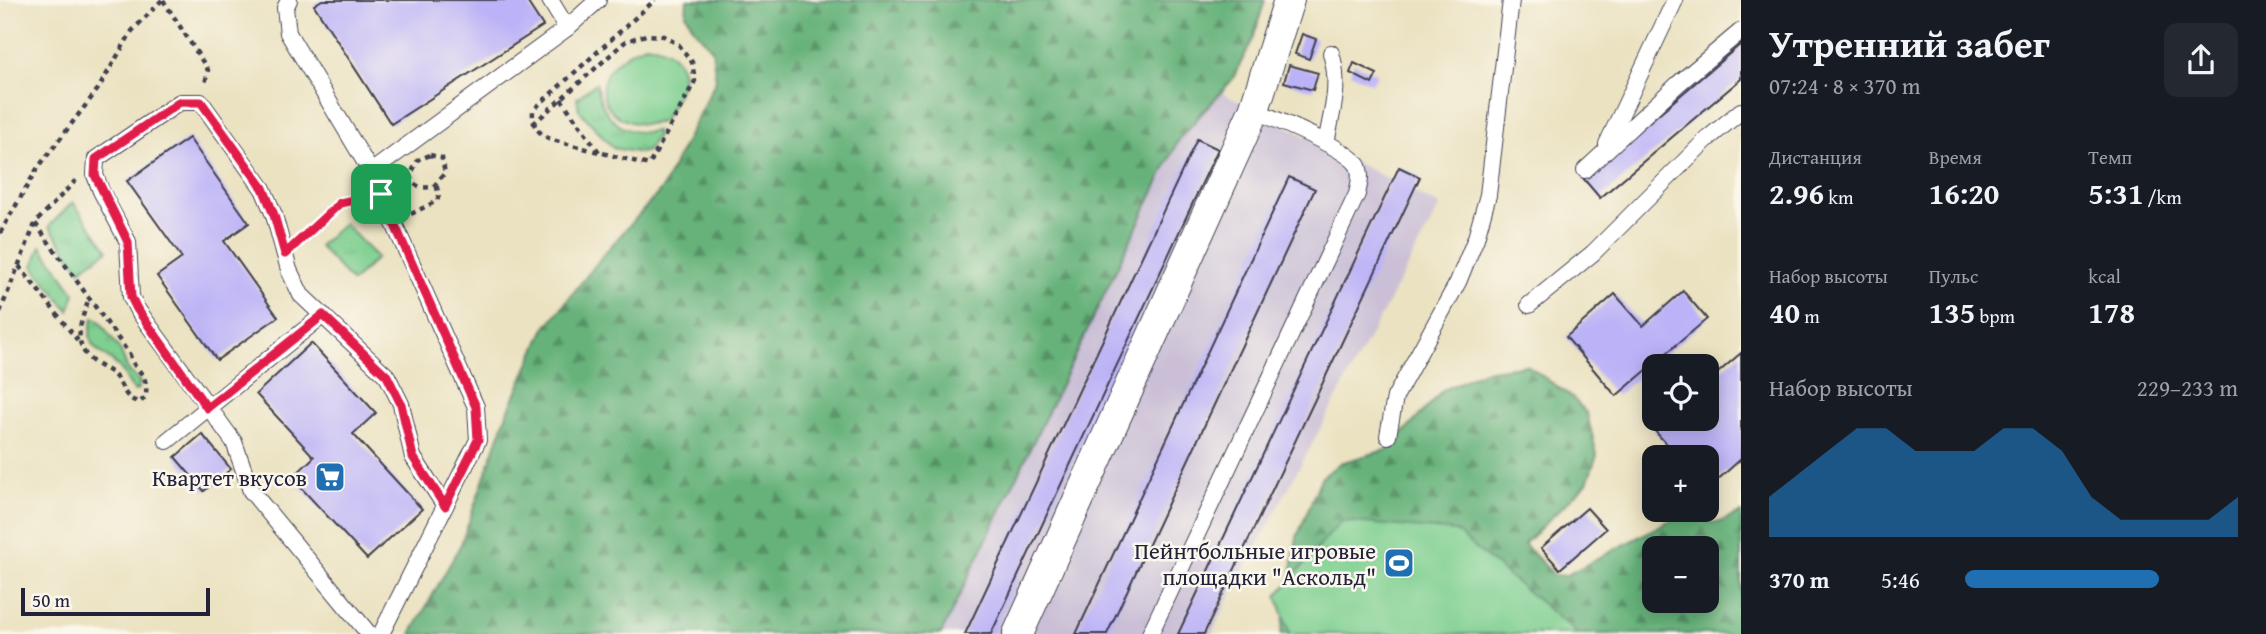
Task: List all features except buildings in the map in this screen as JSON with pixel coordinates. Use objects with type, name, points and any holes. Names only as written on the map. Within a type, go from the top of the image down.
[{"type":"street","points":[[1018,634],[1254,110],[1289,0]]},
{"type":"lane","points":[[289,0],[285,8],[288,33],[371,172],[476,407],[478,440],[381,634]]},
{"type":"lane","points":[[550,0],[567,28]]},
{"type":"lane","points":[[371,172],[567,28],[598,0]]},
{"type":"lane","points":[[1388,436],[1395,397],[1458,282],[1476,238],[1485,206],[1502,91],[1511,0]]},
{"type":"lane","points":[[1603,153],[1675,0]]},
{"type":"lane","points":[[1585,170],[1678,84],[1741,31]]},
{"type":"lane","points":[[1326,143],[1337,89],[1337,76],[1331,53]]},
{"type":"lane","points":[[369,634],[251,491],[234,442],[137,309],[131,297],[128,242],[95,175],[96,159],[180,102],[201,102],[263,188],[274,215],[289,271],[301,295],[387,376],[401,404],[413,457],[445,506]]},
{"type":"lane","points":[[1150,634],[1357,194],[1360,178],[1357,165],[1345,153],[1254,110]]},
{"type":"lane","points":[[1529,306],[1593,253],[1706,140],[1741,111]]},
{"type":"lane","points":[[167,441],[323,315]]},
{"type":"path","points":[[0,233],[37,169],[98,89],[132,31],[162,0],[208,70],[201,102]]},
{"type":"path","points":[[533,124],[626,41],[646,35],[664,36],[679,46],[692,62],[695,81],[649,165],[552,140],[538,133],[533,124],[533,110],[654,0]]},
{"type":"path","points":[[561,99],[600,152]]},
{"type":"path","points":[[430,155],[442,158],[445,173],[436,184],[433,187],[420,188],[413,183],[411,176],[418,160],[430,155]]},
{"type":"path","points":[[0,312],[35,223],[96,159]]},
{"type":"path","points":[[404,210],[408,214],[415,214],[437,201],[439,195],[436,184]]},
{"type":"path","points":[[285,254],[340,203],[381,194]]},
{"type":"path","points":[[19,266],[80,342],[90,360],[114,376],[122,390],[134,401],[140,402],[146,397],[144,373],[134,366],[130,355],[35,223]]},
{"type":"path","points":[[80,342],[78,330],[89,298]]},
{"type":"shaded area","points":[[1201,82],[1440,206],[1212,634],[939,634]]},
{"type":"green space","points":[[687,0],[1265,0],[1253,39],[1232,80],[1179,139],[941,634],[411,634],[461,544],[506,416],[544,330],[604,254],[662,189],[716,80],[712,49],[694,29],[686,14]]},
{"type":"green space","points":[[646,45],[659,47],[670,53],[681,66],[683,74],[680,90],[663,121],[653,124],[622,118],[607,105],[603,96],[605,78],[613,65]]},
{"type":"green space","points":[[596,83],[603,105],[615,122],[633,131],[656,131],[657,135],[647,151],[641,153],[613,148],[579,110],[577,98]]},
{"type":"green space","points":[[73,202],[108,250],[80,270],[49,226]]},
{"type":"green space","points":[[344,223],[377,258],[352,282],[319,246]]},
{"type":"green space","points":[[41,246],[75,294],[69,311],[33,266]]},
{"type":"green space","points":[[93,318],[98,319],[120,350],[128,370],[140,382],[135,391],[119,367],[92,343],[90,329]]},
{"type":"green space","points":[[1527,365],[1573,398],[1587,414],[1597,455],[1587,483],[1524,544],[1554,575],[1565,576],[1667,522],[1717,523],[1741,513],[1741,634],[1281,634],[1297,537],[1321,478],[1340,463],[1389,449],[1443,390],[1484,371]]},
{"type":"green space","name":"Пейнтбольные игровые площадки \"Аскольд\"","points":[[1341,521],[1455,531],[1578,634],[1290,634],[1277,596]]},
{"type":"place","name":"Квартет вкусов","points":[[330,477]]},
{"type":"place","name":"Пейнтбольные игровые площадки \"Аскольд\"","points":[[1399,563]]},
{"type":"route","points":[[180,102],[201,102],[263,188],[285,254],[340,203],[381,194],[476,407],[478,440],[445,506],[413,457],[401,404],[387,376],[323,315],[207,408],[131,297],[131,254],[128,242],[101,191],[95,175],[96,159],[180,102]]}]
